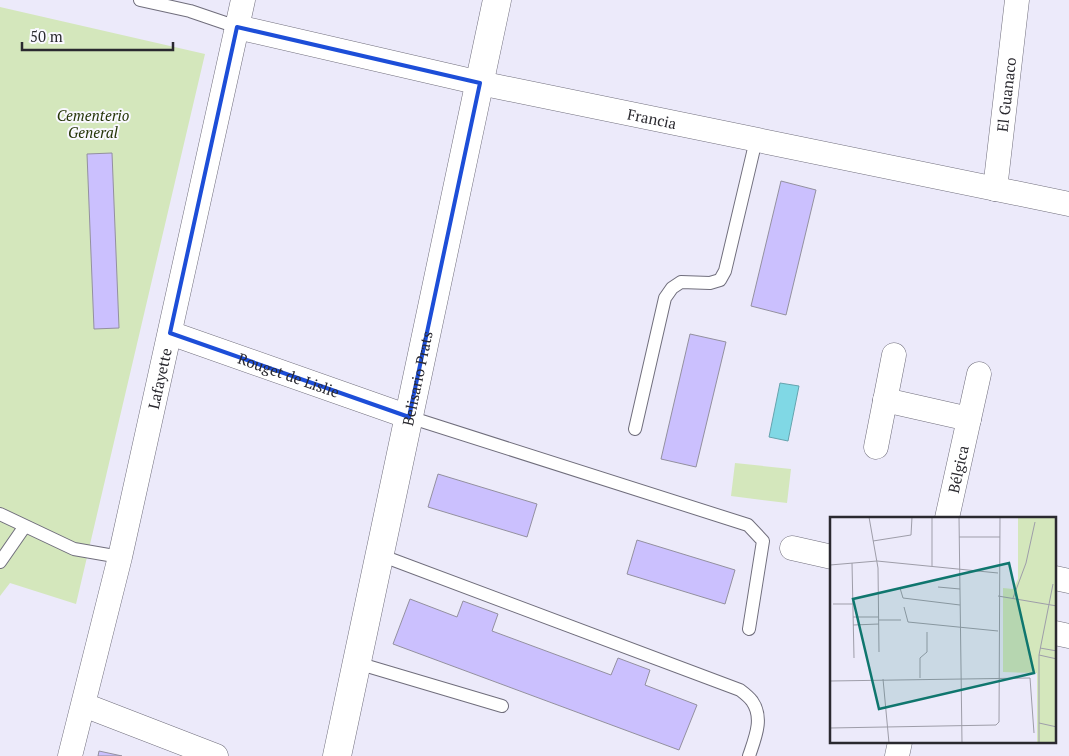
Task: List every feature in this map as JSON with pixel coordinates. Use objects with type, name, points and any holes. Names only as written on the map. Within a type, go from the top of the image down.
[{"type":"street","name":"Lafayette","points":[[70,756],[120,558],[243,0]]},
{"type":"street","name":"Belisario Prats","points":[[338,756],[497,0]]},
{"type":"street","name":"El Guanaco","points":[[995,189],[1017,0]]},
{"type":"street","name":"Francia","points":[[237,27],[480,83],[1069,204]]},
{"type":"street","name":"Rouget de Lislie","points":[[170,334],[409,417]]},
{"type":"street","points":[[876,447],[894,355]]},
{"type":"street","name":"Bélgica","points":[[947,517],[979,374]]},
{"type":"street","points":[[885,400],[969,419]]},
{"type":"street","points":[[792,548],[830,556]]},
{"type":"street","points":[[1056,578],[1069,581]]},
{"type":"street","points":[[1056,633],[1069,636]]},
{"type":"street","points":[[84,705],[216,756]]},
{"type":"lane","points":[[140,0],[190,11],[237,27]]},
{"type":"lane","points":[[635,429],[665,298],[672,288],[681,282],[710,283],[720,280],[725,271],[756,140]]},
{"type":"lane","points":[[409,417],[748,525],[763,541],[749,629]]},
{"type":"lane","points":[[0,514],[74,549],[120,558]]},
{"type":"lane","points":[[0,562],[25,526]]},
{"type":"lane","points":[[380,556],[740,690],[752,700],[759,714],[757,729],[749,756]]},
{"type":"lane","points":[[357,663],[502,706]]},
{"type":"highlighted area","points":[[237,27],[480,83],[409,417],[170,333]]},
{"type":"green space","name":"Cementerio General","points":[[0,7],[205,54],[76,604],[10,583],[0,596]]},
{"type":"green space","points":[[735,463],[791,469],[787,503],[731,496]]},
{"type":"water","points":[[780,383],[799,386],[788,441],[769,437]]},
{"type":"building","points":[[112,153],[119,328],[94,329],[87,154]]},
{"type":"building","points":[[781,181],[816,190],[786,315],[751,306]]},
{"type":"building","points":[[690,334],[726,342],[696,467],[661,459]]},
{"type":"building","points":[[438,474],[537,504],[527,537],[428,507]]},
{"type":"building","points":[[637,540],[735,570],[725,604],[627,574]]},
{"type":"building","points":[[410,599],[457,617],[463,601],[498,614],[492,631],[611,675],[618,658],[650,670],[645,685],[697,705],[679,750],[393,644]]},
{"type":"building","points":[[99,751],[122,756],[98,756]]}]
